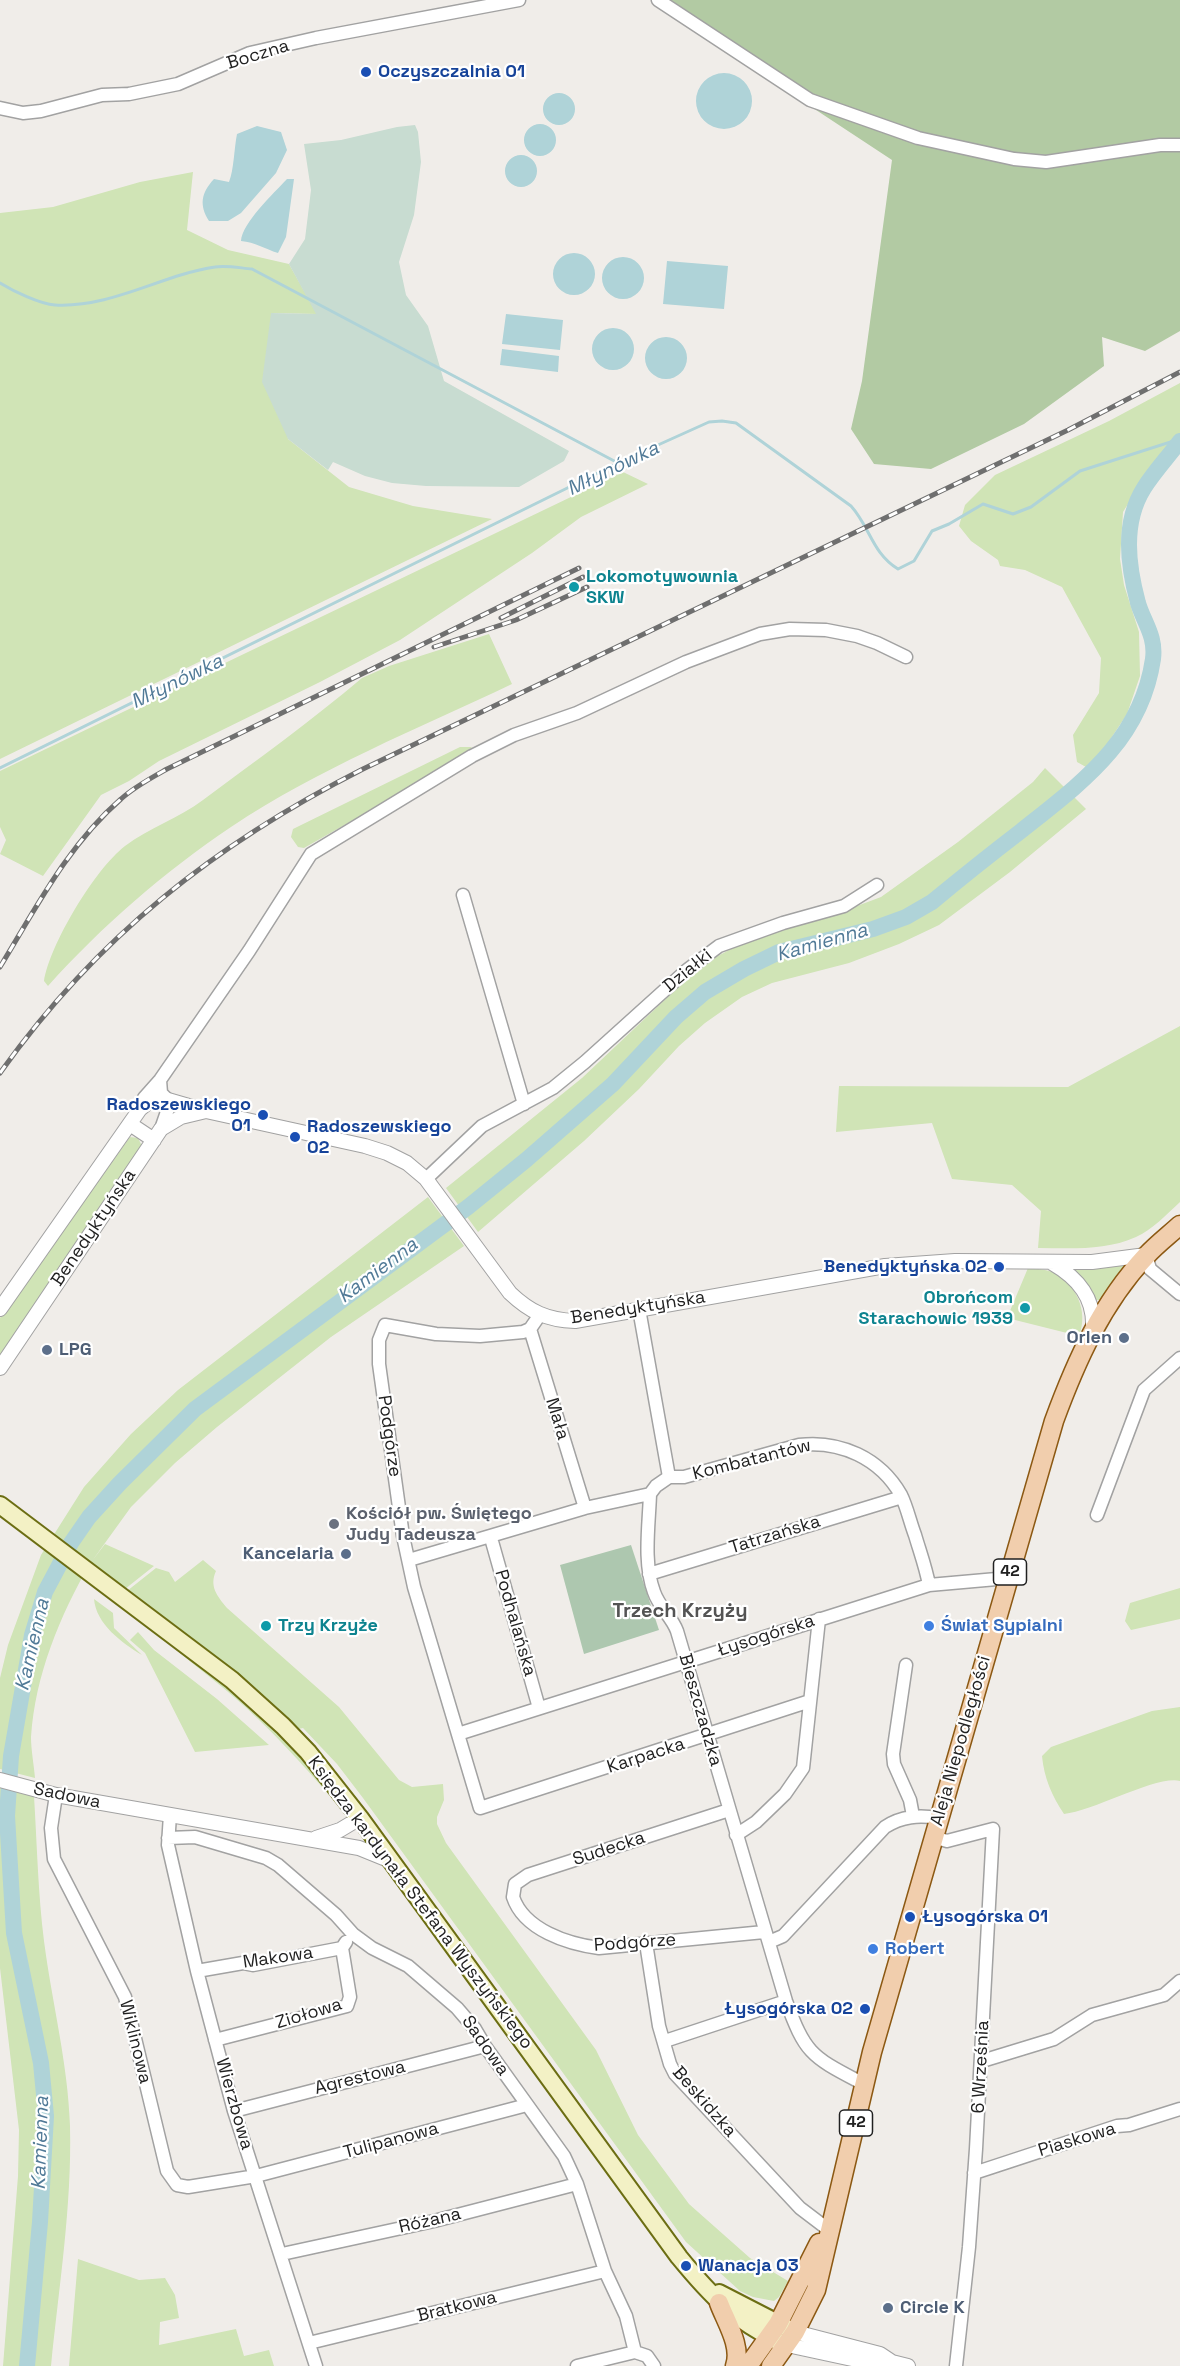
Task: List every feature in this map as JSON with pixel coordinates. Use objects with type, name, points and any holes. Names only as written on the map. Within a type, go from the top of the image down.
[{"type":"main road","name":"42","points":[[1146,1255],[1180,1225]]},
{"type":"main road","name":"Aleja Niepodległości","points":[[771,2366],[791,2339],[816,2290],[865,2082],[938,1818],[1054,1421],[1093,1329],[1121,1286],[1146,1255]]},
{"type":"main road","name":"Księdza kardynała Stefana Wyszyńskiego","points":[[0,1505],[232,1680],[283,1726],[320,1766],[363,1822],[679,2257],[719,2303],[743,2322],[774,2330]]},
{"type":"main road","name":"Aleja Niepodległości","points":[[748,2366],[774,2330],[815,2253],[839,2194]]},
{"type":"main road","name":"Księdza kardynała Stefana Wyszyńskiego","points":[[704,2284],[791,2339]]},
{"type":"main road","points":[[719,2303],[735,2344],[737,2353],[735,2366]]},
{"type":"street","name":"Boczna","points":[[0,108],[23,113],[41,111],[102,95],[129,94],[178,84],[250,53],[316,38],[519,0]]},
{"type":"street","points":[[658,0],[810,100],[918,138],[1014,159],[1046,162],[1150,146],[1180,145]]},
{"type":"street","points":[[0,1309],[130,1124],[144,1098],[160,1080],[249,951],[311,854],[472,756],[514,735],[577,712],[686,662],[760,634],[790,629],[826,630],[867,639],[906,657]]},
{"type":"street","name":"Działki","points":[[426,1179],[482,1126],[553,1088],[687,969],[719,946],[783,923],[844,906],[877,885]]},
{"type":"street","points":[[464,898],[524,1104]]},
{"type":"street","points":[[130,1124],[157,1135],[169,1106],[168,1100],[161,1093],[160,1080]]},
{"type":"street","points":[[140,1108],[150,1101],[168,1100]]},
{"type":"street","name":"Benedyktyńska","points":[[168,1100],[387,1153],[407,1164],[426,1179],[435,1190],[510,1293],[539,1316],[556,1320],[575,1321],[885,1266],[955,1260],[1105,1261],[1146,1255]]},
{"type":"street","name":"Benedyktyńska","points":[[0,1368],[157,1135],[181,1117],[206,1111]]},
{"type":"street","points":[[1146,1255],[1150,1269],[1180,1294]]},
{"type":"street","points":[[1050,1262],[1073,1277],[1081,1286],[1094,1314],[1093,1329]]},
{"type":"street","points":[[409,1560],[491,1538],[585,1508],[650,1494],[656,1486],[669,1477],[639,1309]]},
{"type":"street","points":[[531,1329],[539,1316]]},
{"type":"street","name":"Podgórze","points":[[480,1808],[414,1587],[403,1536],[379,1364],[379,1340],[385,1325],[436,1334],[480,1336],[531,1329]]},
{"type":"street","name":"Mała","points":[[531,1329],[585,1508]]},
{"type":"street","points":[[1097,1515],[1144,1390],[1180,1358]]},
{"type":"street","name":"Kombatantów","points":[[669,1477],[684,1477],[799,1445],[818,1443],[845,1449],[872,1462],[890,1480],[902,1497],[929,1585]]},
{"type":"street","name":"Bieszczadzka","points":[[650,1494],[649,1574],[660,1605],[673,1621],[786,2001],[799,2035],[816,2057],[858,2081],[865,2082]]},
{"type":"street","name":"Tatrzańska","points":[[649,1574],[902,1497]]},
{"type":"street","name":"Podhalańska","points":[[491,1538],[539,1708]]},
{"type":"street","name":"Łysogórska","points":[[458,1734],[929,1585],[1008,1578]]},
{"type":"street","points":[[736,1835],[756,1822],[785,1794],[803,1768],[819,1619]]},
{"type":"street","points":[[906,1665],[892,1754],[910,1800],[913,1816]]},
{"type":"street","name":"Karpacka","points":[[480,1808],[810,1701]]},
{"type":"street","name":"Sadowa","points":[[0,1780],[56,1795],[358,1848],[391,1861]]},
{"type":"street","name":"Wiklinowa","points":[[56,1795],[51,1828],[54,1859],[125,1997],[164,2161],[170,2177],[177,2185],[186,2187],[256,2176]]},
{"type":"street","name":"Sudecka","points":[[518,1907],[514,1901],[513,1890],[521,1878],[729,1810]]},
{"type":"street","points":[[168,1838],[170,1815]]},
{"type":"street","points":[[767,1937],[783,1936],[885,1827],[896,1820],[913,1816],[938,1818]]},
{"type":"street","points":[[341,1845],[355,1838],[363,1822]]},
{"type":"street","name":"Sadowa","points":[[308,1839],[326,1836],[363,1822]]},
{"type":"street","name":"6 Września","points":[[933,1837],[947,1841],[993,1829],[982,2061],[969,2247],[956,2366]]},
{"type":"street","name":"Sadowa","points":[[168,1838],[195,1837],[271,1860],[336,1915],[353,1934],[372,1948],[408,1966],[458,2008],[475,2028],[485,2046],[564,2156],[577,2184],[604,2271],[626,2316],[635,2352]]},
{"type":"street","name":"Wierzbowa","points":[[168,1838],[197,1971],[234,2110],[316,2366]]},
{"type":"street","name":"Podgórze","points":[[518,1907],[525,1916],[542,1929],[579,1945],[605,1948],[646,1942],[767,1937]]},
{"type":"street","points":[[342,1948],[353,1934]]},
{"type":"street","name":"Beskidzka","points":[[646,1942],[659,2026],[675,2074],[800,2208],[825,2227]]},
{"type":"street","name":"Makowa","points":[[197,1971],[243,1963],[253,1965],[342,1948]]},
{"type":"street","name":"Ziołowa","points":[[215,2040],[345,2007],[349,2004],[350,1996],[342,1948]]},
{"type":"street","points":[[982,2061],[1054,2039],[1092,2015],[1164,1995],[1180,1981]]},
{"type":"street","points":[[665,2041],[786,2001]]},
{"type":"street","name":"Agrestowa","points":[[234,2110],[485,2046]]},
{"type":"street","name":"Tulipanowa","points":[[256,2176],[527,2105]]},
{"type":"street","name":"Piaskowa","points":[[974,2173],[1117,2126],[1129,2125],[1180,2109]]},
{"type":"street","name":"Różana","points":[[282,2254],[435,2221],[577,2184]]},
{"type":"street","name":"Bratkowa","points":[[309,2343],[604,2271]]},
{"type":"street","points":[[791,2339],[871,2363],[892,2362],[908,2366]]},
{"type":"street","points":[[577,2366],[635,2352],[647,2356],[654,2366]]},
{"type":"green space","points":[[668,0],[1180,0],[1180,331],[1145,351],[1102,337],[1104,366],[1024,424],[931,469],[874,464],[851,429],[862,381],[892,160],[810,106]]},
{"type":"green space","points":[[415,125],[418,132],[421,162],[414,215],[399,262],[406,295],[428,326],[444,381],[569,451],[564,461],[519,487],[426,486],[392,483],[365,476],[333,462],[328,470],[288,439],[262,382],[271,313],[316,314],[289,264],[305,239],[311,190],[304,144],[341,140]]},
{"type":"green space","points":[[193,172],[187,230],[228,250],[289,264],[317,314],[271,313],[288,439],[349,487],[413,506],[492,519],[0,759],[0,213],[53,207],[140,182]]},
{"type":"green space","points":[[1180,383],[1180,435],[1156,459],[1123,512],[1120,559],[1124,585],[1139,632],[1140,676],[1127,714],[1104,749],[1086,767],[1077,762],[1073,735],[1099,693],[1101,658],[1062,587],[1025,570],[1000,566],[998,560],[971,541],[959,526],[965,505],[995,475],[1109,421]]},
{"type":"green space","points":[[623,472],[648,484],[581,517],[532,553],[400,640],[159,761],[129,781],[101,795],[43,876],[0,854],[6,840],[0,827],[0,771]]},
{"type":"green space","points":[[489,634],[512,684],[333,768],[264,806],[206,844],[158,881],[90,942],[48,986],[44,981],[55,948],[76,908],[101,872],[125,846],[203,800],[304,725],[362,678],[389,666]]},
{"type":"green space","points":[[460,747],[472,747],[457,761],[304,848],[298,847],[291,837],[293,829]]},
{"type":"green space","points":[[1045,768],[1086,809],[1010,872],[939,925],[899,944],[849,963],[772,983],[742,997],[705,1023],[679,1046],[639,1089],[584,1141],[478,1232],[446,1188],[582,1078],[689,977],[716,957],[744,942],[881,897],[958,842],[1033,782]]},
{"type":"green space","points":[[1180,1026],[1180,1202],[1148,1230],[1136,1237],[1112,1245],[1088,1248],[1038,1248],[1041,1211],[1012,1185],[952,1179],[932,1123],[836,1132],[839,1086],[1068,1087]]},
{"type":"green space","points":[[130,1137],[138,1138],[142,1146],[0,1359],[0,1318]]},
{"type":"green space","points":[[428,1197],[464,1246],[331,1337],[217,1427],[175,1463],[131,1507],[92,1561],[105,1544],[154,1566],[125,1589],[90,1563],[59,1625],[38,1691],[31,1737],[35,1778],[0,1769],[0,1678],[8,1645],[41,1555],[84,1487],[131,1434],[178,1390]]},
{"type":"green space","points":[[1124,1264],[1126,1266],[1104,1300],[1095,1300],[1069,1267]]},
{"type":"green space","points":[[1028,1268],[1052,1272],[1074,1290],[1082,1317],[1079,1336],[1007,1318]]},
{"type":"green space","points":[[631,1545],[659,1630],[584,1654],[560,1565]]},
{"type":"green space","points":[[203,1560],[216,1571],[214,1586],[217,1595],[227,1608],[339,1707],[399,1780],[412,1787],[443,1784],[444,1800],[437,1817],[437,1824],[446,1843],[596,2050],[638,2135],[689,2204],[750,2258],[788,2281],[779,2297],[774,2301],[753,2297],[740,2291],[686,2242],[337,1764],[303,1728],[298,1729],[278,1714],[127,1591],[156,1568],[169,1572],[175,1582]]},
{"type":"green space","points":[[1180,1588],[1180,1619],[1131,1630],[1125,1621],[1130,1603]]},
{"type":"green space","points":[[94,1599],[113,1613],[114,1628],[142,1655],[126,1645],[105,1625]]},
{"type":"green space","points":[[149,1625],[223,1679],[280,1731],[342,1803],[337,1803],[285,1746],[247,1709]]},
{"type":"green space","points":[[138,1632],[154,1650],[217,1699],[269,1745],[195,1752],[145,1653],[130,1640]]},
{"type":"green space","points":[[1180,1707],[1180,1781],[1156,1783],[1092,1807],[1064,1814],[1049,1786],[1043,1764],[1042,1756],[1051,1747],[1152,1711]]},
{"type":"green space","points":[[0,1787],[34,1796],[44,1941],[69,2103],[69,2186],[51,2366],[3,2366],[18,2176],[19,2130],[0,1968]]},
{"type":"green space","points":[[379,1834],[383,1834],[676,2237],[654,2212]]},
{"type":"green space","points":[[78,2259],[139,2280],[165,2278],[175,2295],[179,2318],[160,2322],[159,2345],[236,2329],[244,2356],[269,2350],[274,2366],[69,2366]]},
{"type":"water","points":[[724,73],[744,81],[752,101],[744,121],[724,129],[704,121],[696,101],[704,81]]},
{"type":"water","points":[[559,93],[570,98],[575,109],[570,120],[559,125],[548,120],[543,109],[548,98]]},
{"type":"water","points":[[540,124],[551,129],[556,140],[551,151],[540,156],[529,151],[524,140],[529,129]]},
{"type":"water","points":[[257,126],[281,132],[287,150],[276,173],[241,213],[228,221],[209,221],[203,204],[206,189],[214,179],[229,182],[237,134]]},
{"type":"water","points":[[521,155],[532,160],[537,171],[532,182],[521,187],[510,182],[505,171],[510,160]]},
{"type":"water","points":[[287,179],[294,179],[286,237],[278,253],[241,241],[253,217]]},
{"type":"water","points":[[574,253],[582,254],[589,259],[594,266],[594,282],[589,289],[582,294],[574,295],[566,294],[559,289],[554,282],[553,274],[554,266],[559,259],[566,254]]},
{"type":"water","points":[[623,257],[631,258],[638,263],[643,270],[643,286],[638,293],[631,298],[623,299],[615,298],[608,293],[603,286],[602,278],[603,270],[608,263],[615,258]]},
{"type":"water","points":[[667,261],[728,266],[724,309],[663,304]]},
{"type":"water","points":[[506,314],[563,320],[560,350],[502,344]]},
{"type":"water","points":[[613,328],[621,329],[628,334],[633,341],[633,357],[628,364],[621,369],[613,370],[605,369],[598,364],[593,357],[592,349],[593,341],[598,334],[605,329]]},
{"type":"water","points":[[666,337],[674,338],[681,343],[686,350],[686,366],[681,373],[674,378],[666,379],[658,378],[651,373],[646,366],[645,358],[646,350],[651,343],[658,338]]},
{"type":"water","points":[[502,349],[559,356],[558,372],[500,365]]},
{"type":"waterway","points":[[0,283],[42,302],[55,305],[76,305],[116,296],[195,271],[228,266],[252,269],[618,463]]},
{"type":"waterway","name":"Młynówka","points":[[0,768],[618,463],[709,422],[736,423],[851,506],[882,555],[898,569],[914,561],[932,531],[983,504],[1013,514],[1031,507],[1080,471],[1180,439]]},
{"type":"waterway","name":"Kamienna","points":[[27,2366],[40,2222],[46,2116],[41,2063],[14,1933],[7,1816],[11,1756],[32,1635],[45,1592],[71,1543],[89,1517],[120,1483],[195,1409],[468,1207],[526,1160],[613,1084],[676,1017],[705,992],[779,952],[873,929],[906,917],[932,902],[1086,777],[1122,737],[1136,714],[1146,688],[1153,659],[1153,643],[1134,589],[1130,560],[1130,530],[1132,516],[1144,488],[1180,441]]},
{"type":"railway","points":[[0,1073],[37,1024],[118,937],[162,898],[209,862],[257,829],[309,798],[363,769],[1068,430],[1180,372]]},
{"type":"railway","points":[[0,967],[69,857],[102,817],[137,787],[167,769],[579,568]]},
{"type":"railway","points":[[501,618],[583,577]]},
{"type":"railway","points":[[434,647],[516,620],[587,587]]},
{"type":"place","name":"Oczyszczalnia 01","points":[[366,72]]},
{"type":"place","name":"Lokomotywownia SKW","points":[[574,587]]},
{"type":"place","name":"Radoszewskiego 01","points":[[263,1115]]},
{"type":"place","name":"Radoszewskiego 02","points":[[295,1137]]},
{"type":"place","name":"Benedyktyńska 02","points":[[999,1267]]},
{"type":"place","name":"Obrońcom Starachowic 1939","points":[[1025,1308]]},
{"type":"place","name":"Orlen","points":[[1124,1338]]},
{"type":"place","name":"LPG","points":[[47,1350]]},
{"type":"place","name":"Kościół pw. Świętego Judy Tadeusza","points":[[334,1524]]},
{"type":"place","name":"Kancelaria","points":[[346,1554]]},
{"type":"place","name":"Trzy Krzyże","points":[[266,1626]]},
{"type":"place","name":"Świat Sypialni","points":[[929,1626]]},
{"type":"place","name":"Łysogórska 01","points":[[910,1917]]},
{"type":"place","name":"Robert","points":[[873,1949]]},
{"type":"place","name":"Łysogórska 02","points":[[865,2009]]},
{"type":"place","name":"Wanacja 03","points":[[686,2266]]},
{"type":"place","name":"Circle K","points":[[888,2308]]},
{"type":"district","name":"Trzech Krzyży","points":[[680,1612]]}]
